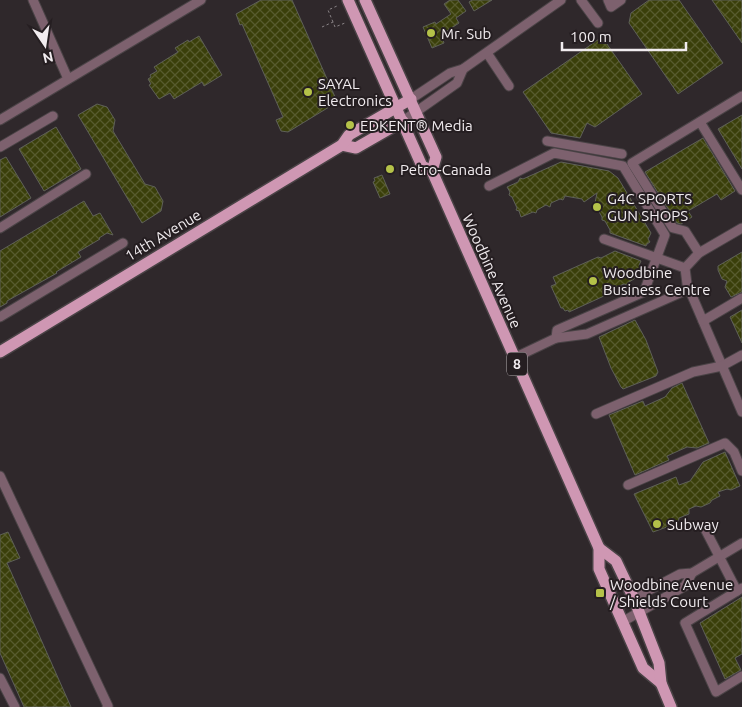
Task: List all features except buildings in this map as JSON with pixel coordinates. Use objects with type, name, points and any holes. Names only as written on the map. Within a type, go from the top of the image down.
[{"type":"main road","name":"Woodbine Avenue","points":[[365,0],[436,157],[432,171],[599,548],[599,569],[643,668],[660,683]]},
{"type":"main road","name":"Woodbine Avenue","points":[[342,3],[373,56],[422,166],[432,171]]},
{"type":"main road","points":[[373,56],[389,51]]},
{"type":"main road","name":"14th Avenue","points":[[0,352],[342,145],[349,135],[411,99]]},
{"type":"main road","name":"14th Avenue","points":[[342,145],[356,148],[403,121]]},
{"type":"main road","name":"Woodbine Avenue","points":[[599,548],[616,561],[634,599],[659,663],[660,683],[671,707]]},
{"type":"street","points":[[33,0],[68,79]]},
{"type":"street","points":[[1,116],[68,79],[201,0]]},
{"type":"street","name":"14th Avenue","points":[[411,99],[450,73],[463,69],[561,0]]},
{"type":"street","points":[[581,0],[598,24]]},
{"type":"street","points":[[608,0],[611,7],[621,0]]},
{"type":"street","points":[[487,53],[509,86]]},
{"type":"street","name":"14th Avenue","points":[[403,121],[457,83],[463,69]]},
{"type":"street","points":[[699,253],[685,231],[674,228],[632,163],[742,96]]},
{"type":"street","points":[[0,147],[53,116]]},
{"type":"street","points":[[700,122],[742,190]]},
{"type":"street","points":[[547,141],[622,154]]},
{"type":"street","points":[[489,186],[554,153],[624,166],[665,235],[644,292],[557,330],[556,338]]},
{"type":"street","points":[[0,228],[86,174]]},
{"type":"street","points":[[685,268],[699,253],[742,228]]},
{"type":"street","points":[[604,239],[685,268]]},
{"type":"street","points":[[0,317],[123,243]]},
{"type":"street","points":[[685,268],[689,290],[742,411]]},
{"type":"street","points":[[514,358],[556,338],[587,334],[689,290]]},
{"type":"street","points":[[702,321],[742,298]]},
{"type":"street","points":[[596,414],[693,372],[722,366],[742,355]]},
{"type":"street","points":[[628,485],[725,443],[738,450],[742,471]]},
{"type":"street","points":[[0,476],[107,707]]},
{"type":"street","points":[[704,527],[719,557],[740,590],[685,623],[716,692],[742,676]]},
{"type":"street","points":[[617,607],[680,574],[692,573],[742,543]]},
{"type":"street","points":[[622,622],[685,586],[692,573]]},
{"type":"street","points":[[0,678],[16,707]]},
{"type":"path","points":[[342,3],[328,10],[335,27],[345,23]]},
{"type":"path","points":[[322,27],[333,22]]},
{"type":"place","name":"Mr. Sub","points":[[431,33]]},
{"type":"place","name":"SAYAL Electronics","points":[[308,92]]},
{"type":"place","name":"EDKENT® Media","points":[[350,125]]},
{"type":"place","name":"Petro-Canada","points":[[390,169]]},
{"type":"place","name":"G4C SPORTS GUN SHOPS","points":[[597,207]]},
{"type":"place","name":"Woodbine Business Centre","points":[[593,281]]},
{"type":"place","name":"Subway","points":[[657,524]]},
{"type":"place","name":"Woodbine Avenue / Shields Court","points":[[600,593]]}]
